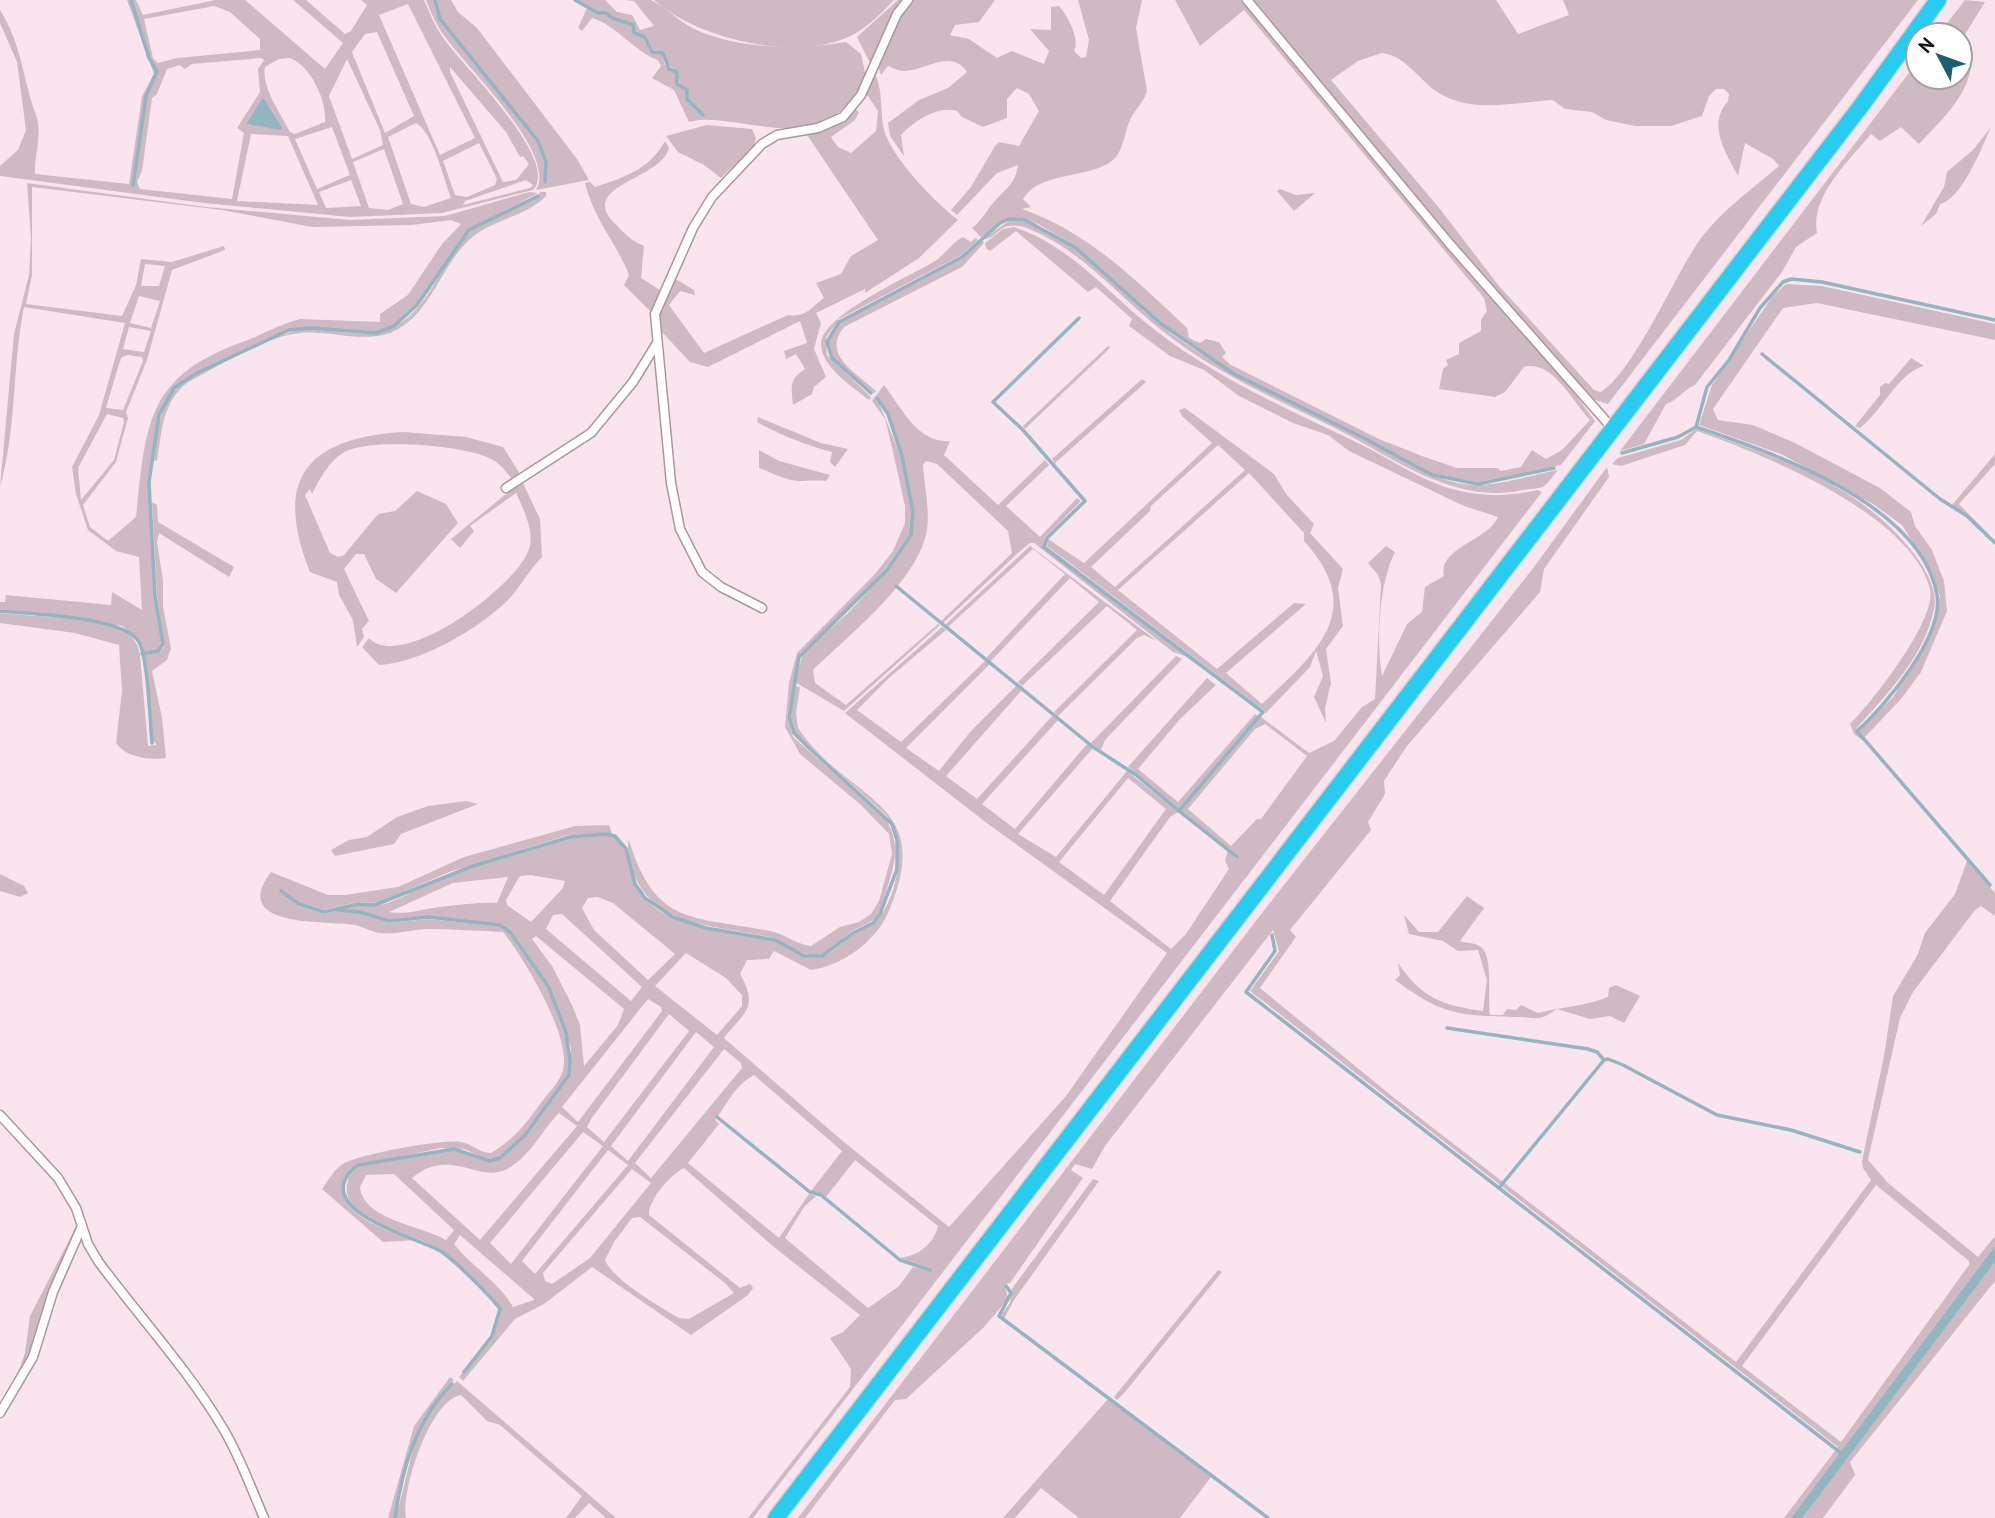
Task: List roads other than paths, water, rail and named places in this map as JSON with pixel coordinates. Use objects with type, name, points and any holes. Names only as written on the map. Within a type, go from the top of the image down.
[{"type":"highway","points":[[776,1518],[1861,106],[1938,0]]},
{"type":"street","points":[[762,608],[712,582],[695,564],[684,541],[671,483],[655,314],[693,228],[712,197],[762,144],[777,135],[818,128],[843,117],[861,94],[897,14],[908,0]]},
{"type":"street","points":[[1247,0],[1449,243],[1613,429]]},
{"type":"street","points":[[506,488],[591,433],[633,383],[658,341]]},
{"type":"street","points":[[0,1115],[58,1178],[76,1208],[98,1261],[183,1367],[223,1428],[264,1518]]},
{"type":"street","points":[[0,1413],[33,1357],[53,1292],[82,1226]]},
{"type":"water","points":[[263,97],[282,127],[281,130],[246,124]]},
{"type":"water","points":[[1995,1246],[1995,1262],[1802,1518],[1791,1518]]},
{"type":"waterway","points":[[131,0],[149,58],[157,71],[146,96],[133,185]]},
{"type":"waterway","points":[[435,0],[440,19],[538,141],[546,162],[545,182]]},
{"type":"waterway","points":[[575,0],[598,13],[606,13],[612,18],[633,25],[634,33],[645,37],[652,52],[663,53],[669,69],[677,72],[677,84],[687,90],[687,99],[703,115]]},
{"type":"waterway","points":[[142,654],[158,651],[163,644],[155,596],[149,482],[159,415],[174,388],[197,373],[289,330],[311,328],[376,333],[394,326],[417,305],[469,230],[538,196]]},
{"type":"waterway","points":[[871,393],[832,358],[827,342],[839,322],[962,257],[1000,223],[1009,219],[1025,220],[1076,248],[1160,323],[1234,374],[1433,475],[1478,484],[1554,468]]},
{"type":"waterway","points":[[1696,427],[1707,387],[1729,360],[1760,308],[1783,282],[1791,279],[1822,282],[1995,320]]},
{"type":"waterway","points":[[1079,318],[993,402],[1022,429],[1085,501],[1047,538],[1044,547],[1263,712],[1179,811],[1237,857]]},
{"type":"waterway","points":[[1762,354],[1940,499],[1967,516],[1995,543]]},
{"type":"waterway","points":[[281,891],[299,904],[324,912],[358,904],[375,905],[473,866],[570,837],[605,834],[615,836],[626,849],[635,884],[645,898],[673,917],[706,928],[775,940],[804,956],[822,956],[853,933],[873,923],[880,914],[897,869],[897,840],[892,824],[794,733],[789,717],[799,657],[887,570],[911,535],[913,512],[902,456],[888,414],[877,398]]},
{"type":"waterway","points":[[1622,453],[1678,437],[1696,427],[1763,451],[1839,486],[1874,508],[1904,534],[1925,563],[1937,595],[1937,612],[1932,630],[1910,669],[1883,705],[1857,731],[1990,885]]},
{"type":"waterway","points":[[896,586],[1093,747],[1136,775],[1179,811]]},
{"type":"waterway","points":[[0,611],[75,618],[130,633],[139,642],[145,662],[152,743]]},
{"type":"waterway","points":[[338,910],[360,912],[389,921],[428,917],[500,925],[510,932],[548,986],[566,1032],[569,1075],[525,1135],[500,1158],[490,1161],[454,1149],[359,1165],[350,1171],[345,1180],[344,1193],[351,1205],[363,1216],[442,1252],[500,1309],[492,1336],[464,1372]]},
{"type":"waterway","points":[[1272,935],[1275,951],[1246,992],[1841,1453]]},
{"type":"waterway","points":[[1447,1028],[1588,1049],[1597,1052],[1604,1060],[1623,1065],[1717,1115],[1791,1130],[1860,1152]]},
{"type":"waterway","points":[[1499,1188],[1604,1060]]},
{"type":"waterway","points":[[717,1117],[810,1192],[821,1195],[900,1260],[930,1270]]},
{"type":"waterway","points":[[1006,1286],[1011,1293],[999,1316],[1268,1518]]},
{"type":"waterway","points":[[395,1518],[407,1463],[420,1429],[452,1384]]}]
